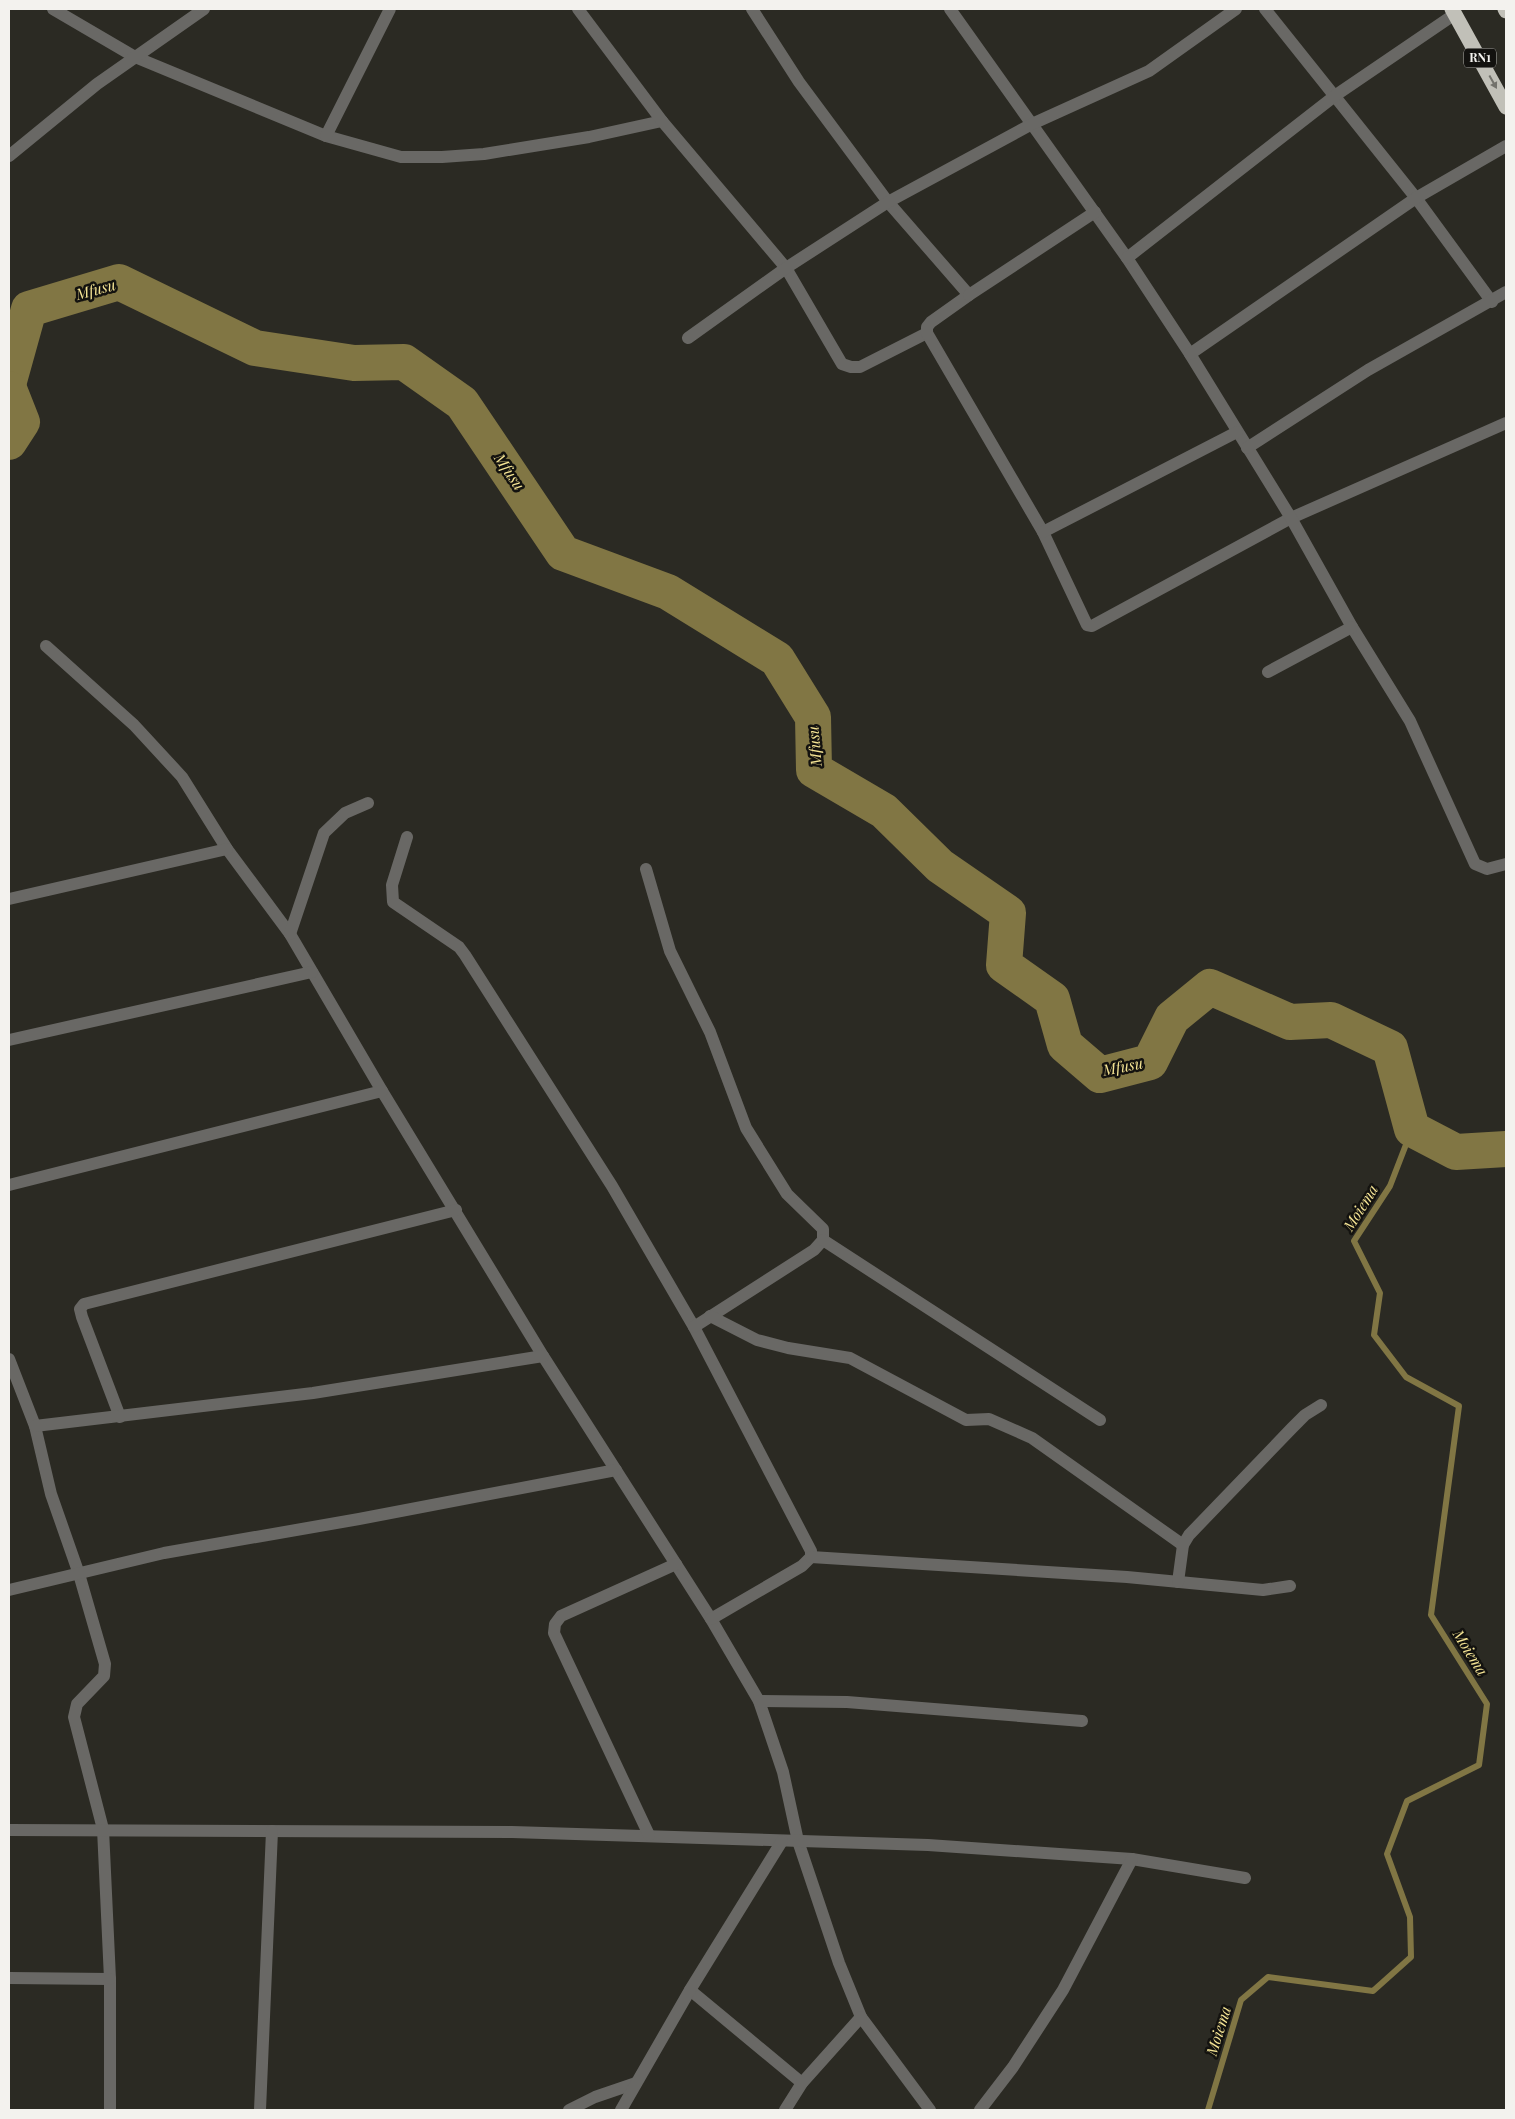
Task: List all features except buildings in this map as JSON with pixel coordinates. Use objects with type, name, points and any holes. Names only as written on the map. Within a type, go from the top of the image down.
[{"type":"highway","name":"RN1","points":[[1454,11],[1506,108]]},
{"type":"street","points":[[53,9],[135,58],[326,136],[401,157],[484,154],[590,137],[662,121]]},
{"type":"street","points":[[9,156],[96,84],[204,9]]},
{"type":"street","points":[[326,136],[390,9]]},
{"type":"street","points":[[578,9],[662,121],[786,268],[842,364],[860,367],[927,333]]},
{"type":"street","points":[[752,9],[799,82],[888,202],[969,295]]},
{"type":"street","points":[[950,9],[1127,258],[1190,354],[1291,518],[1352,628],[1410,721],[1475,864],[1487,869],[1506,864]]},
{"type":"street","points":[[688,338],[786,268],[888,202],[1032,124],[1149,71],[1236,9]]},
{"type":"street","points":[[1265,9],[1336,95],[1416,198],[1492,302]]},
{"type":"street","points":[[1127,258],[1336,95],[1454,11]]},
{"type":"street","points":[[1190,354],[1416,198],[1506,146]]},
{"type":"street","points":[[1095,212],[969,295],[931,322],[927,328],[927,333],[1043,532],[1084,622],[1092,626],[1291,518],[1506,423]]},
{"type":"street","points":[[1247,448],[1368,370],[1492,302],[1506,292]]},
{"type":"street","points":[[1043,532],[1237,432]]},
{"type":"street","points":[[1268,672],[1352,628]]},
{"type":"street","points":[[46,646],[134,725],[182,777],[227,849],[290,934],[382,1091],[543,1356],[711,1618],[759,1701],[784,1772],[798,1840],[839,1963],[861,2017],[930,2110]]},
{"type":"street","points":[[290,934],[324,833],[345,812],[368,802]]},
{"type":"street","points":[[407,837],[392,885],[393,902],[459,947],[465,955],[612,1186],[694,1327],[811,1551],[811,1557],[802,1566],[711,1618]]},
{"type":"street","points":[[9,899],[227,849]]},
{"type":"street","points":[[646,870],[670,951],[710,1032],[746,1128],[787,1194],[823,1229],[823,1240],[814,1250],[694,1327]]},
{"type":"street","points":[[9,1040],[312,972]]},
{"type":"street","points":[[9,1185],[382,1091]]},
{"type":"street","points":[[120,1417],[82,1317],[80,1309],[84,1304],[456,1210]]},
{"type":"street","points":[[823,1240],[1100,1420]]},
{"type":"street","points":[[710,1316],[757,1340],[788,1348],[850,1358],[966,1420],[989,1419],[1032,1438],[1183,1545]]},
{"type":"street","points":[[35,1426],[313,1393],[543,1356]]},
{"type":"street","points":[[9,1359],[35,1426],[51,1494],[79,1574],[105,1664],[104,1676],[77,1704],[74,1717],[103,1829],[110,1979],[110,2110]]},
{"type":"street","points":[[1178,1582],[1183,1545],[1189,1535],[1305,1415],[1321,1405]]},
{"type":"street","points":[[9,1590],[164,1553],[359,1519],[616,1470]]},
{"type":"street","points":[[811,1557],[1178,1582],[1263,1590],[1290,1586]]},
{"type":"street","points":[[649,1835],[554,1634],[555,1624],[561,1616],[676,1564]]},
{"type":"street","points":[[759,1701],[847,1702],[1082,1720]]},
{"type":"street","points":[[9,1830],[103,1829],[649,1835],[928,1845],[1132,1859],[1245,1878]]},
{"type":"street","points":[[260,2110],[272,1831]]},
{"type":"street","points":[[621,2110],[690,1990],[782,1841]]},
{"type":"street","points":[[980,2110],[1013,2067],[1064,1990],[1132,1859]]},
{"type":"street","points":[[9,1978],[110,1979]]},
{"type":"street","points":[[690,1990],[802,2083]]},
{"type":"street","points":[[785,2110],[802,2083],[861,2017]]},
{"type":"street","points":[[569,2110],[595,2097],[636,2082]]},
{"type":"waterway","name":"Mfusu","points":[[9,381],[29,309],[119,282],[255,348],[354,363],[404,362],[462,403],[563,553],[668,592],[777,659],[813,717],[814,770],[884,811],[940,866],[1008,913],[1004,965],[1052,999],[1065,1045],[1100,1075],[1150,1062],[1172,1018],[1210,987],[1290,1022],[1331,1020],[1390,1048],[1412,1129],[1456,1152],[1506,1149]]},
{"type":"waterway","name":"Mfusu","points":[[9,389],[22,422],[9,442]]},
{"type":"waterway","name":"Moiema","points":[[1208,2110],[1241,2000],[1268,1977],[1373,1991],[1411,1957],[1410,1917],[1387,1854],[1407,1801],[1479,1765],[1487,1704],[1431,1615],[1459,1406],[1406,1377],[1374,1335],[1380,1293],[1354,1241],[1390,1186],[1412,1129]]}]
